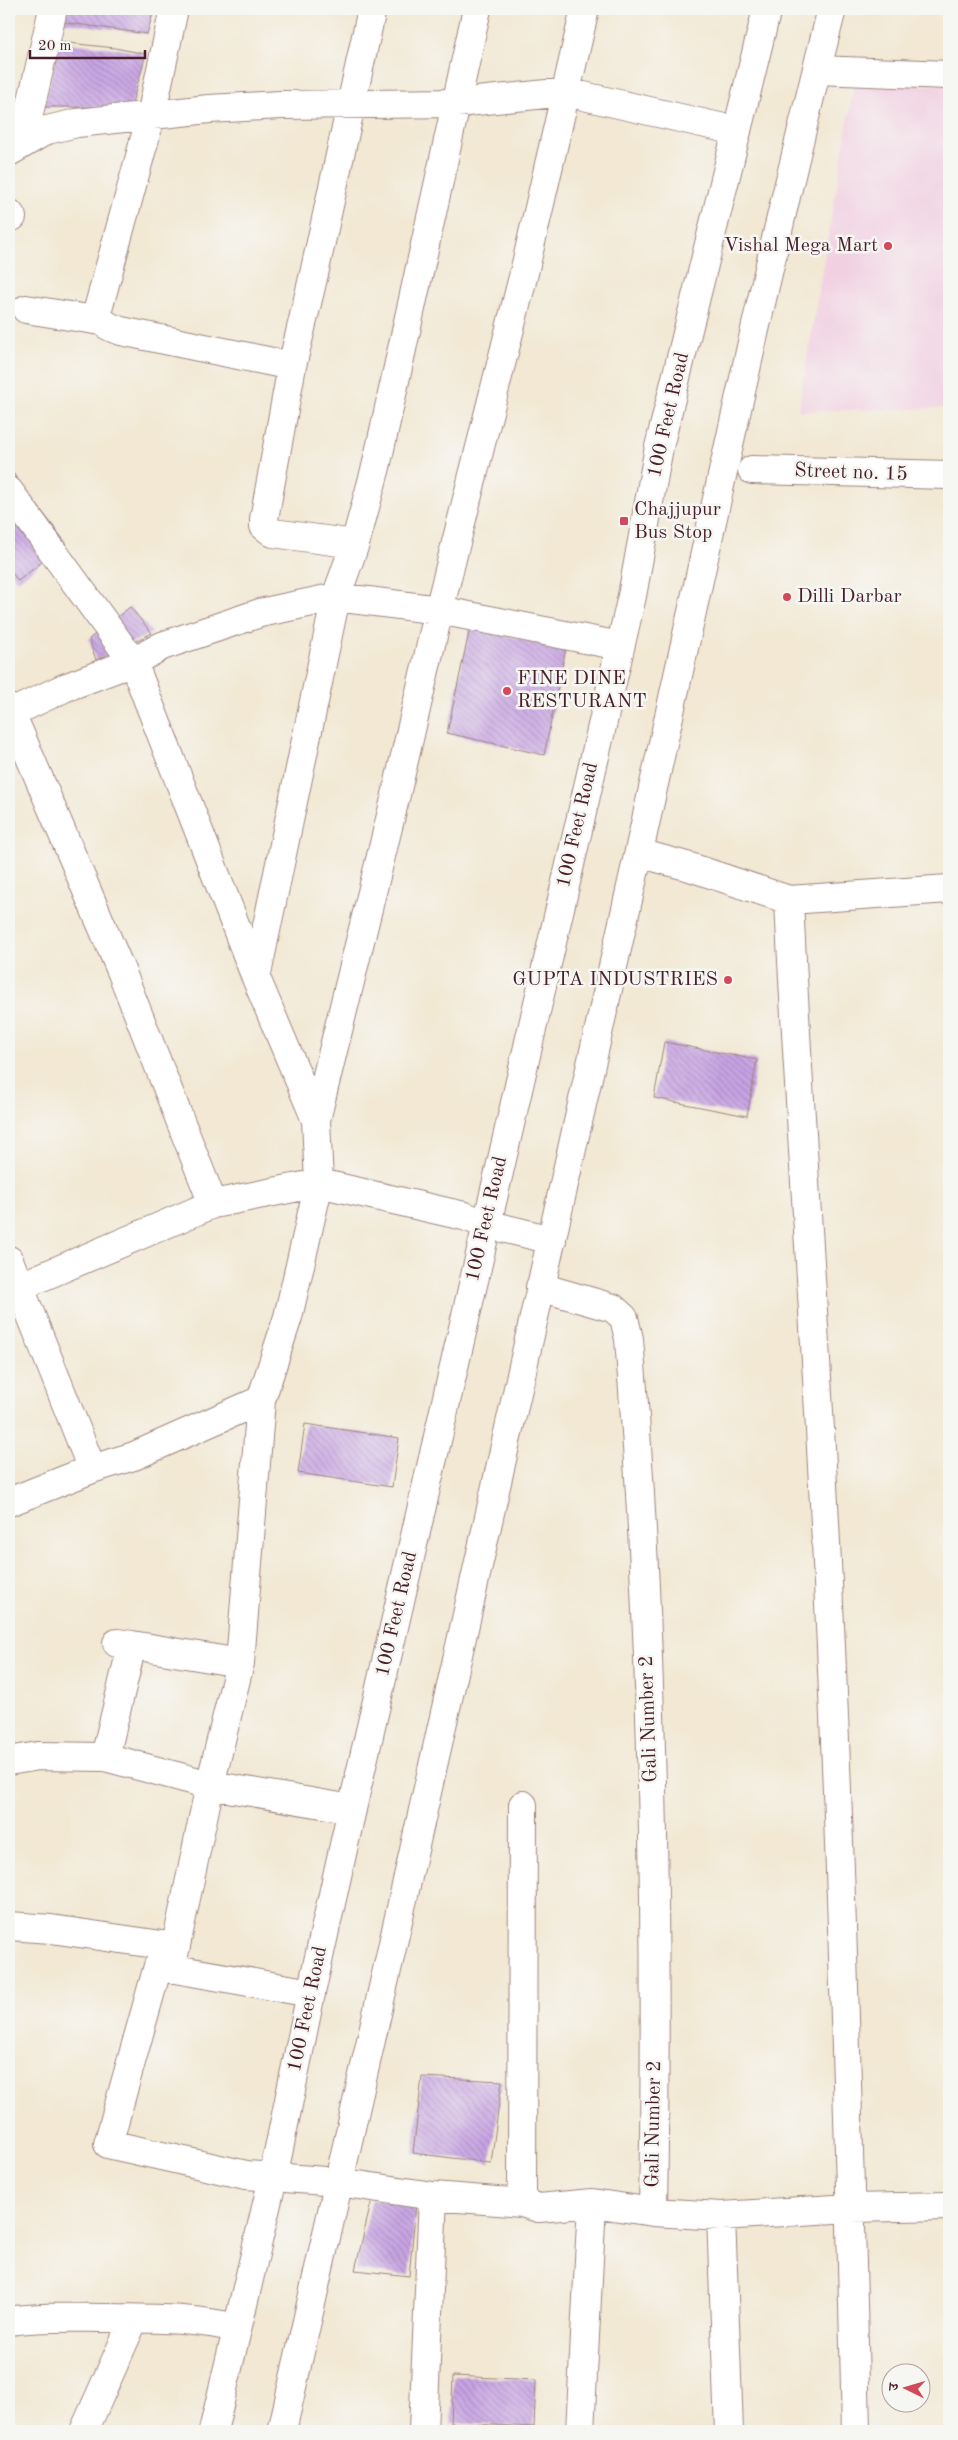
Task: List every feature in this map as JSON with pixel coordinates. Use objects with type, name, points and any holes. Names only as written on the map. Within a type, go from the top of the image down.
[{"type":"street","points":[[15,148],[53,9]]},
{"type":"street","points":[[174,9],[151,116],[97,313],[101,321],[108,327],[121,331],[292,366]]},
{"type":"street","points":[[355,544],[273,533],[264,526],[264,519],[292,366],[372,9]]},
{"type":"street","points":[[256,978],[336,597],[355,544],[376,466],[477,9]]},
{"type":"street","points":[[174,1958],[210,1784],[240,1663],[261,1400],[288,1317],[319,1182],[316,1120],[395,799],[438,610],[523,277],[585,9]]},
{"type":"street","name":"100 Feet Road","points":[[212,2431],[272,2178],[310,1993],[352,1809],[632,596],[659,447],[767,9]]},
{"type":"street","points":[[282,2431],[639,853],[710,527],[816,70],[832,9]]},
{"type":"street","points":[[816,70],[949,75]]},
{"type":"street","points":[[15,148],[61,125],[208,109],[352,104],[457,104],[566,92],[737,131]]},
{"type":"street","points":[[26,309],[101,321]]},
{"type":"street","name":"Street no. 15","points":[[752,470],[949,475]]},
{"type":"street","points":[[9,491],[133,662],[256,978],[316,1120]]},
{"type":"street","points":[[213,1204],[122,974],[10,711],[133,662],[162,646],[260,613],[336,597],[438,610],[620,646]]},
{"type":"street","points":[[639,853],[690,867],[789,900],[949,888]]},
{"type":"street","points":[[789,900],[837,1776],[856,2431]]},
{"type":"street","points":[[14,1289],[213,1204],[319,1182],[464,1216],[486,1224],[552,1240]]},
{"type":"street","points":[[9,1260],[14,1289],[92,1469]]},
{"type":"street","name":"Gali Number 2","points":[[540,1287],[613,1308],[624,1318],[629,1339],[645,1565],[656,2044],[653,2212]]},
{"type":"street","points":[[9,1502],[92,1469],[134,1456],[261,1400]]},
{"type":"street","points":[[105,1757],[125,1644],[240,1663]]},
{"type":"street","points":[[9,1761],[38,1756],[105,1757],[210,1784],[352,1809]]},
{"type":"street","points":[[522,2203],[523,1805]]},
{"type":"street","points":[[9,1926],[51,1929],[310,1993]]},
{"type":"street","points":[[174,1958],[158,1966],[108,2144],[246,2175],[338,2182],[433,2196],[522,2203],[539,2208],[592,2203],[653,2212],[721,2216],[851,2208],[949,2206]]},
{"type":"street","points":[[423,2431],[433,2196]]},
{"type":"street","points":[[580,2431],[592,2203]]},
{"type":"street","points":[[721,2216],[729,2431]]},
{"type":"street","points":[[9,2321],[34,2317],[134,2319],[212,2322],[236,2328]]},
{"type":"street","points":[[84,2431],[134,2319]]},
{"type":"shaded area","name":"Vishal Mega Mart","points":[[854,85],[949,85],[949,408],[798,411]]},
{"type":"building","points":[[64,9],[154,9],[147,34],[62,22]]},
{"type":"building","points":[[59,42],[115,48],[146,54],[131,107],[44,107]]},
{"type":"building","points":[[9,468],[66,543],[18,581],[9,569]]},
{"type":"building","points":[[130,607],[152,633],[96,660],[89,639]]},
{"type":"building","name":"FINE DINE RESTURANT","points":[[470,628],[566,648],[544,755],[447,733]]},
{"type":"building","points":[[664,1042],[757,1060],[747,1116],[654,1098]]},
{"type":"building","points":[[305,1424],[399,1438],[392,1487],[298,1473]]},
{"type":"building","points":[[422,2077],[502,2081],[491,2163],[413,2153]]},
{"type":"building","points":[[372,2199],[416,2204],[409,2276],[355,2270]]},
{"type":"building","points":[[453,2376],[536,2380],[534,2427],[451,2423]]},
{"type":"place","name":"Vishal Mega Mart","points":[[888,246]]},
{"type":"place","name":"Chajjupur Bus Stop","points":[[624,521]]},
{"type":"place","name":"Dilli Darbar","points":[[787,597]]},
{"type":"place","name":"FINE DINE RESTURANT","points":[[507,691]]},
{"type":"place","name":"GUPTA INDUSTRIES","points":[[728,980]]}]
